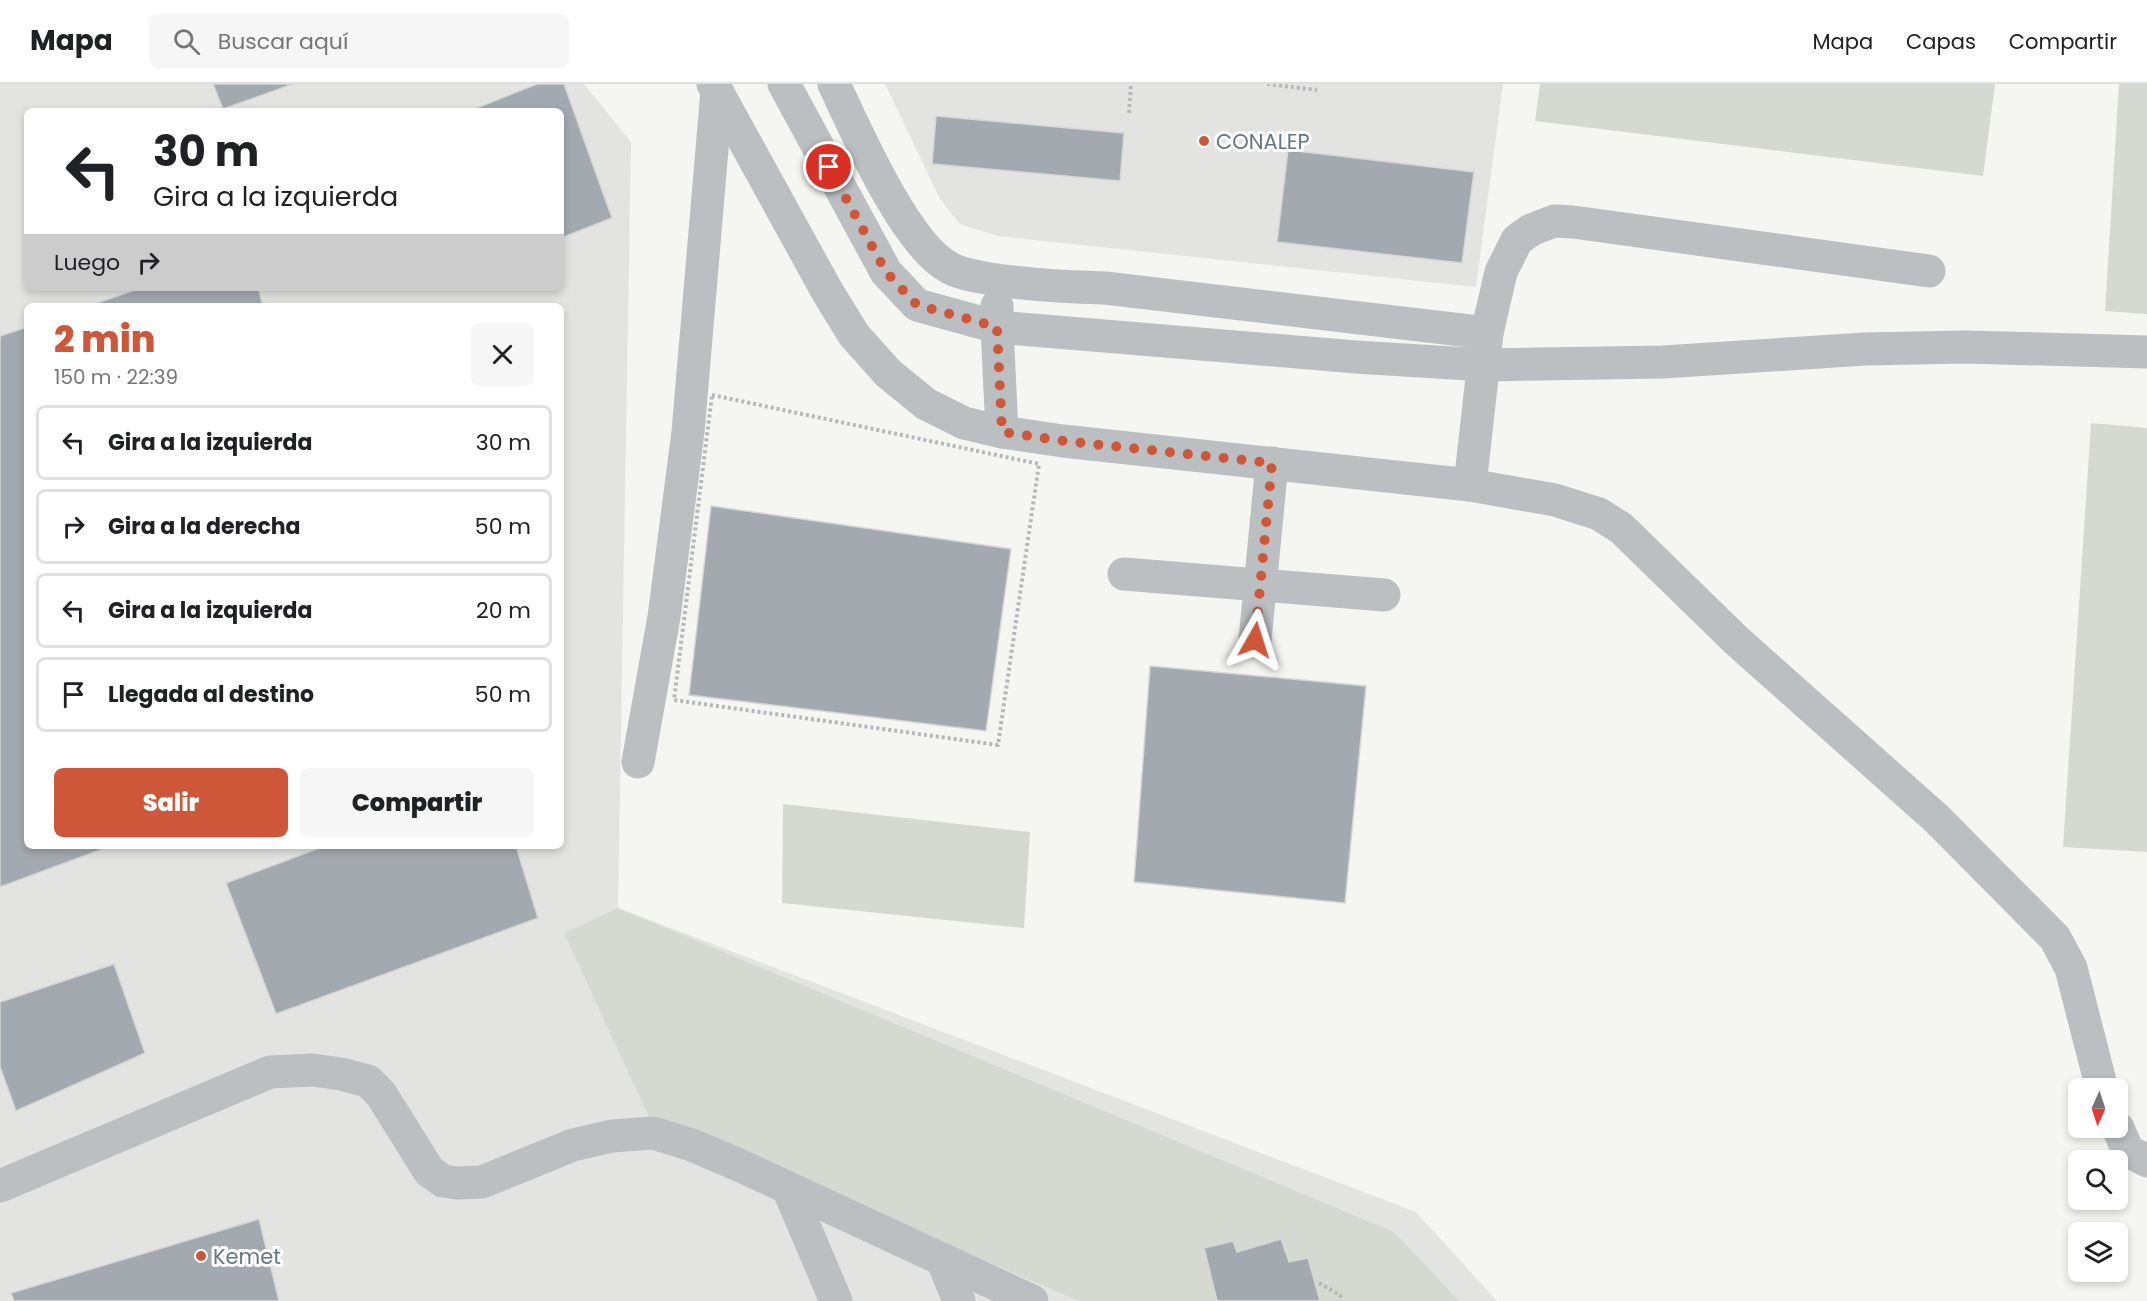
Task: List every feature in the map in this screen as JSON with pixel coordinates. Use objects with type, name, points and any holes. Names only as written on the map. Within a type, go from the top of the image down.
[{"type":"lane","points":[[784,84],[886,272],[917,305],[997,327],[1485,366],[1663,362],[1865,349],[1966,346],[2147,352]]},
{"type":"lane","points":[[834,84],[862,142],[903,217],[933,257],[951,269],[973,276],[1051,287],[1105,288],[1487,333]]},
{"type":"lane","points":[[715,87],[827,291],[854,335],[888,373],[926,404],[964,423],[1002,432],[1064,441],[1470,485],[1555,500],[1599,514],[1621,528],[1737,641],[1937,819],[2055,938],[2072,968],[2099,1078]]},
{"type":"lane","points":[[638,762],[664,617],[688,432],[715,87]]},
{"type":"lane","points":[[1470,485],[1487,333],[1501,272],[1517,240],[1531,230],[1554,221],[1573,222],[1929,272]]},
{"type":"lane","points":[[999,280],[997,327],[1002,432]]},
{"type":"lane","points":[[1255,640],[1272,463]]},
{"type":"lane","points":[[1124,574],[1384,595]]},
{"type":"lane","points":[[0,1186],[270,1072],[313,1070],[341,1074],[368,1082],[381,1094],[429,1171],[443,1181],[482,1182],[573,1145],[612,1136],[652,1133],[692,1145],[1032,1301]]},
{"type":"lane","points":[[2122,1138],[2128,1151],[2147,1161]]},
{"type":"lane","points":[[788,1188],[836,1301]]},
{"type":"lane","points":[[942,1259],[959,1301]]},
{"type":"path","points":[[1129,113],[1131,84]]},
{"type":"path","points":[[1267,84],[1317,90]]},
{"type":"path","points":[[712,395],[1039,464],[998,745],[674,700],[712,395]]},
{"type":"path","points":[[1318,1283],[1341,1294]]},
{"type":"path","points":[[1334,1301],[1341,1294]]},
{"type":"path","points":[[1341,1294],[1342,1301]]},
{"type":"shaded area","points":[[0,84],[584,84],[631,142],[618,908],[1416,1212],[1497,1301],[0,1301]]},
{"type":"shaded area","name":"CONALEP","points":[[885,84],[1503,84],[1476,287],[997,236],[960,224],[940,199]]},
{"type":"shaded area","points":[[1540,84],[1995,84],[1983,176],[1535,121]]},
{"type":"shaded area","points":[[2119,84],[2147,84],[2147,314],[2105,311]]},
{"type":"shaded area","points":[[2091,423],[2147,428],[2147,852],[2063,847]]},
{"type":"shaded area","points":[[783,804],[1030,832],[1024,928],[782,903]]},
{"type":"shaded area","points":[[618,908],[1394,1232],[1459,1301],[1079,1301],[649,1117],[564,933]]},
{"type":"building","points":[[213,84],[293,84],[226,108],[223,108]]},
{"type":"building","points":[[537,84],[564,84],[612,218],[564,237],[564,108],[477,108]]},
{"type":"building","points":[[936,116],[1124,133],[1120,181],[932,164]]},
{"type":"building","points":[[1288,150],[1474,172],[1462,263],[1277,242]]},
{"type":"building","points":[[132,291],[259,291],[262,303],[97,303]]},
{"type":"building","points":[[24,328],[24,849],[103,849],[0,887],[0,336]]},
{"type":"building","points":[[711,506],[1011,549],[986,731],[689,695]]},
{"type":"building","points":[[1150,666],[1366,686],[1345,903],[1134,882]]},
{"type":"building","points":[[317,849],[517,849],[538,918],[276,1014],[226,883]]},
{"type":"building","points":[[114,964],[145,1053],[16,1111],[0,1067],[0,1002]]},
{"type":"building","name":"Kemet","points":[[259,1219],[279,1301],[14,1301],[11,1293]]},
{"type":"building","points":[[1281,1239],[1289,1262],[1308,1258],[1320,1301],[1217,1301],[1204,1248],[1233,1241],[1237,1252]]},
{"type":"place","name":"CONALEP","points":[[1204,141]]},
{"type":"place","name":"Kemet","points":[[201,1256]]},
{"type":"route","points":[[829,167],[886,272],[917,305],[997,327],[1002,432],[1064,441],[1272,463],[1255,640]]}]
